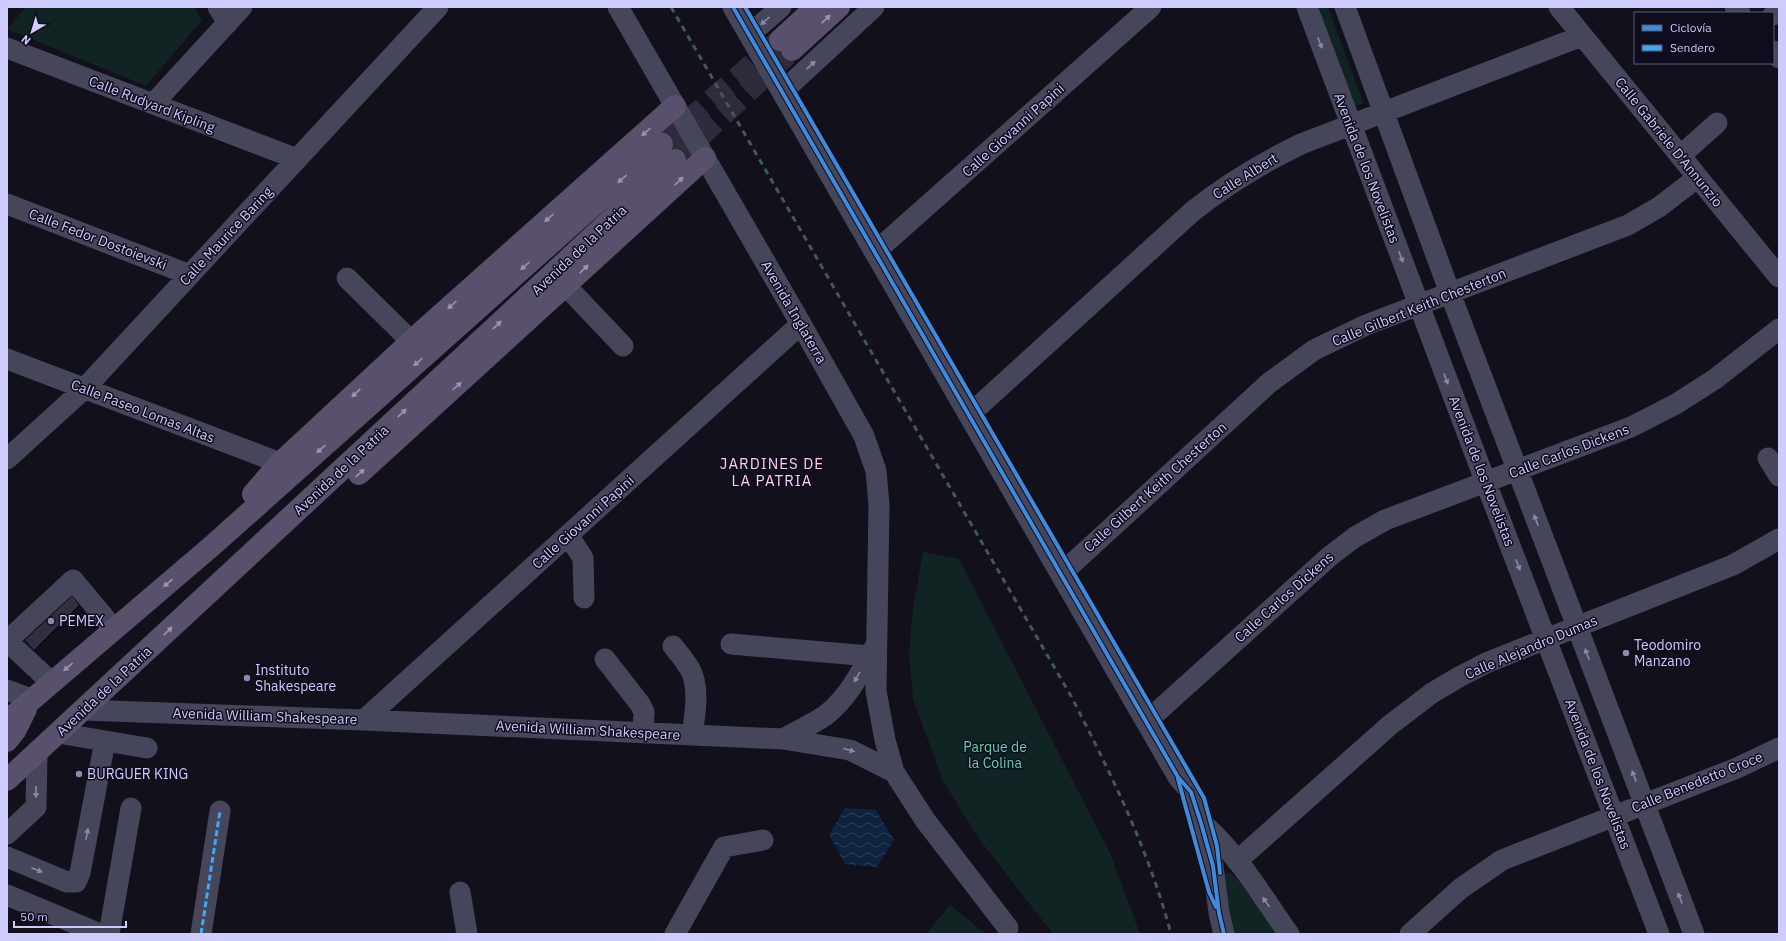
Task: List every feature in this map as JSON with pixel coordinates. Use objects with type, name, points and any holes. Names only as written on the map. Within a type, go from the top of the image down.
[{"type":"main road","points":[[816,7],[786,45],[839,7]]},
{"type":"main road","points":[[197,558],[280,463],[411,341],[675,106]]},
{"type":"main road","name":"Avenida de la Patria","points":[[7,721],[668,152],[220,583],[7,780]]},
{"type":"main road","points":[[220,583],[315,514],[705,158]]},
{"type":"main road","points":[[7,741],[15,731],[31,699]]},
{"type":"street","points":[[153,104],[223,15],[242,7]]},
{"type":"street","name":"Calle Maurice Baring","points":[[7,459],[84,389],[438,7]]},
{"type":"street","name":"Avenida Inglaterra","points":[[618,7],[864,436],[876,471],[879,505],[873,649],[876,691],[885,740],[894,772]]},
{"type":"street","points":[[733,7],[1178,777],[1191,792],[1213,866],[1219,913],[1224,934]]},
{"type":"street","points":[[749,35],[781,7]]},
{"type":"street","points":[[782,92],[874,7]]},
{"type":"street","name":"Calle Giovanni Papini","points":[[875,252],[1151,7]]},
{"type":"street","name":"Avenida de los Novelistas","points":[[1307,7],[1486,483],[1659,934]]},
{"type":"street","points":[[1345,7],[1517,471],[1694,934]]},
{"type":"street","name":"Calle Gabriele D'Annunzio","points":[[1559,7],[1779,277]]},
{"type":"street","name":"Calle Albert","points":[[969,415],[1193,211],[1223,188],[1262,164],[1301,144],[1582,36]]},
{"type":"street","name":"Calle Rudyard Kipling","points":[[7,48],[297,159]]},
{"type":"street","points":[[1680,156],[1717,123]]},
{"type":"street","name":"Calle Gilbert Keith Chesterton","points":[[1061,574],[1275,379],[1314,350],[1366,325],[1628,225],[1659,207],[1697,178]]},
{"type":"street","name":"Calle Fedor Dostoievski","points":[[7,204],[190,275]]},
{"type":"street","points":[[347,278],[411,341]]},
{"type":"street","points":[[566,286],[623,346]]},
{"type":"street","name":"Calle Giovanni Papini","points":[[364,720],[801,324]]},
{"type":"street","name":"Calle Carlos Dickens","points":[[1147,721],[1330,556],[1356,537],[1385,520],[1631,427],[1676,404],[1715,379],[1779,329]]},
{"type":"street","name":"Calle Paseo Lomas Altas","points":[[7,359],[280,463]]},
{"type":"street","points":[[1768,458],[1779,476]]},
{"type":"street","points":[[568,535],[583,558],[584,598]]},
{"type":"street","name":"Calle Alejandro Dumas","points":[[1237,861],[1390,725],[1432,693],[1472,670],[1577,626],[1733,565],[1779,539]]},
{"type":"street","points":[[51,682],[7,641],[73,580],[114,628]]},
{"type":"street","points":[[731,644],[873,649],[851,687],[840,702],[813,723],[783,739]]},
{"type":"street","points":[[673,646],[690,669],[695,680],[695,715],[692,735]]},
{"type":"street","points":[[606,659],[640,704],[644,712],[643,732]]},
{"type":"street","points":[[7,690],[31,699]]},
{"type":"street","name":"Avenida William Shakespeare","points":[[83,710],[364,720],[783,739],[850,750],[894,772]]},
{"type":"street","points":[[813,723],[808,732],[808,738],[821,746]]},
{"type":"street","points":[[58,733],[147,748]]},
{"type":"street","points":[[7,857],[67,882],[76,882],[80,873],[105,741]]},
{"type":"street","name":"Calle Benedetto Croce","points":[[1410,934],[1460,889],[1502,860],[1737,768],[1779,748]]},
{"type":"street","points":[[7,834],[36,807],[37,753]]},
{"type":"street","points":[[894,772],[925,820],[1008,928]]},
{"type":"street","points":[[1178,777],[1209,892],[1219,913]]},
{"type":"street","points":[[109,934],[131,808]]},
{"type":"street","points":[[201,934],[220,811]]},
{"type":"street","points":[[1201,823],[1214,834],[1237,861],[1289,934]]},
{"type":"street","points":[[675,934],[724,846],[763,840]]},
{"type":"street","points":[[460,892],[467,934]]},
{"type":"street","points":[[7,895],[100,934]]},
{"type":"green space","points":[[26,7],[194,7],[202,20],[146,86],[7,29]]},
{"type":"green space","points":[[1313,7],[1328,7],[1364,104],[1350,106]]},
{"type":"green space","name":"Parque de la Colina","points":[[923,552],[959,559],[1110,853],[1140,934],[1053,934],[979,839],[943,781],[913,699],[909,654],[913,608]]},
{"type":"green space","points":[[1225,873],[1230,873],[1235,876],[1279,934],[1234,934],[1221,880]]},
{"type":"green space","points":[[950,905],[986,934],[926,934]]},
{"type":"water","points":[[845,808],[876,810],[894,840],[877,867],[845,864],[829,835]]},
{"type":"building","name":"PEMEX","points":[[72,597],[78,605],[34,649],[26,640]]},
{"type":"tunnel","points":[[662,144],[780,40]]},
{"type":"tunnel","points":[[675,160],[792,50]]},
{"type":"railway","points":[[671,7],[1071,696],[1100,753],[1140,842],[1152,872],[1171,934]]},
{"type":"marked path","points":[[201,934],[220,811]]},
{"type":"cycle path","points":[[733,7],[1178,777],[1191,792],[1213,866],[1219,913],[1224,934]]},
{"type":"cycle path","points":[[745,7],[1204,798],[1217,846],[1220,873]]},
{"type":"cycle path","points":[[1178,779],[1209,892],[1216,907]]},
{"type":"place","name":"PEMEX","points":[[51,621]]},
{"type":"place","name":"Teodomiro Manzano","points":[[1626,653]]},
{"type":"place","name":"Instituto Shakespeare","points":[[247,678]]},
{"type":"place","name":"BURGUER KING","points":[[79,774]]},
{"type":"district","name":"JARDINES DE LA PATRIA","points":[[772,472]]}]
